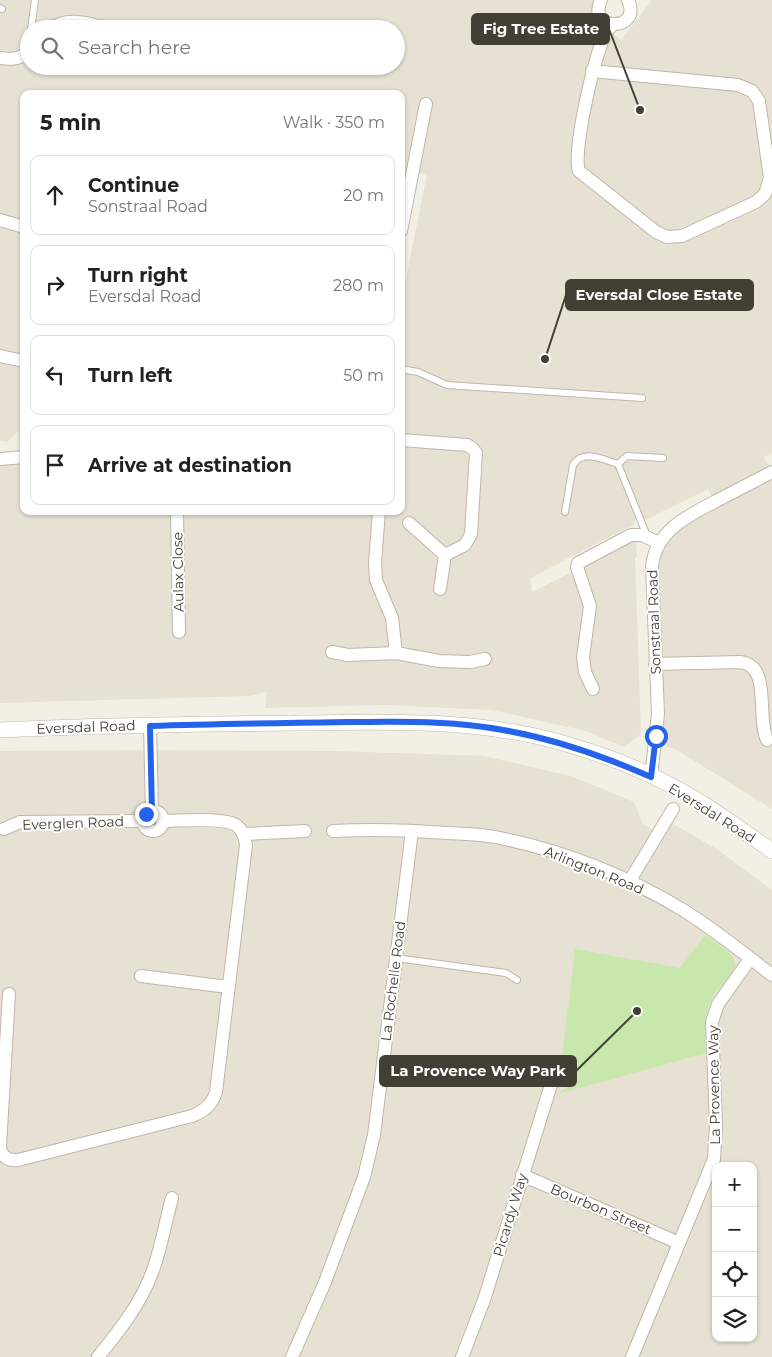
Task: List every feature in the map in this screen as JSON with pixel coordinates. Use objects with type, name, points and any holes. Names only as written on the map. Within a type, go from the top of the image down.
[{"type":"street","points":[[601,0],[599,6],[601,17],[605,22],[614,24],[622,23],[626,20],[631,3]]},
{"type":"street","points":[[592,71],[738,85],[752,91],[759,101],[770,178],[765,194],[756,202],[682,236],[667,237],[656,232],[579,171],[576,156],[592,71],[606,33],[614,24]]},
{"type":"street","points":[[0,58],[11,60],[20,57]]},
{"type":"street","points":[[405,211],[426,104]]},
{"type":"street","points":[[0,220],[20,226]]},
{"type":"street","points":[[0,356],[20,360]]},
{"type":"street","points":[[405,440],[467,445],[476,453],[470,537],[463,546],[445,555]]},
{"type":"street","points":[[0,459],[20,457]]},
{"type":"street","name":"Sonstraal Road","points":[[651,777],[658,722],[652,567],[653,540],[668,532],[684,518],[772,472]]},
{"type":"street","name":"Aulax Close","points":[[177,515],[179,632]]},
{"type":"street","points":[[378,515],[376,580],[392,618],[396,653]]},
{"type":"street","points":[[409,522],[445,555]]},
{"type":"street","points":[[593,689],[585,672],[583,657],[590,611],[589,601],[577,567],[578,563],[631,535],[653,540]]},
{"type":"street","points":[[440,589],[445,555]]},
{"type":"street","points":[[332,652],[348,655],[396,653],[439,661],[470,662],[485,659]]},
{"type":"street","points":[[656,664],[746,662],[753,665],[758,671],[761,681],[762,724],[766,740]]},
{"type":"street","name":"Eversdal Road","points":[[0,730],[359,722],[465,724],[502,729],[566,744],[599,755],[651,777],[702,803],[772,851]]},
{"type":"street","points":[[150,726],[152,812]]},
{"type":"street","points":[[630,882],[673,809]]},
{"type":"street","points":[[152,812],[158,813],[162,821],[160,828],[154,831],[147,829],[143,821],[146,814],[152,812]]},
{"type":"street","name":"Everglen Road","points":[[4,829],[20,822],[143,821]]},
{"type":"street","points":[[9,994],[0,1146],[5,1156],[14,1161],[192,1116],[207,1108],[216,1092],[246,845],[244,834],[235,824],[224,821],[162,821]]},
{"type":"street","name":"Arlington Road","points":[[333,831],[412,830],[498,837],[562,854],[630,882],[683,910],[772,975]]},
{"type":"street","name":"La Rochelle Road","points":[[292,1357],[325,1282],[364,1177],[374,1135],[412,830]]},
{"type":"street","points":[[244,834],[305,831]]},
{"type":"street","name":"La Provence Way","points":[[632,1357],[714,1159],[716,1151],[712,1031],[714,1012],[750,959]]},
{"type":"street","points":[[141,976],[228,987]]},
{"type":"street","name":"Picardy Way","points":[[462,1357],[484,1300],[554,1072]]},
{"type":"street","name":"Bourbon Street","points":[[522,1175],[679,1243]]},
{"type":"street","points":[[98,1357],[121,1330],[143,1293],[157,1257],[172,1198]]},
{"type":"lane","points":[[32,20],[35,0]]},
{"type":"lane","points":[[405,370],[418,372],[447,385],[642,398]]},
{"type":"lane","points":[[565,512],[576,460],[582,456],[588,456],[618,464]]},
{"type":"lane","points":[[618,464],[624,458],[631,456],[663,458]]},
{"type":"lane","points":[[618,464],[653,540]]},
{"type":"lane","points":[[396,958],[506,973],[517,980]]},
{"type":"shaded area","points":[[0,0],[594,0],[592,10],[595,11],[596,20],[621,40],[652,0],[772,0],[772,453],[764,457],[772,471],[772,809],[677,750],[654,741],[658,543],[714,501],[708,489],[645,520],[643,516],[634,520],[635,524],[530,578],[532,592],[636,540],[641,734],[624,747],[586,731],[492,710],[385,705],[265,708],[267,692],[249,696],[0,703],[0,459],[20,457],[20,515],[405,515],[405,284],[427,174],[414,172],[405,214],[405,90],[20,90],[20,432],[17,432],[7,442],[0,441]]},
{"type":"shaded area","points":[[0,751],[336,751],[484,756],[571,776],[634,802],[643,824],[658,833],[666,820],[715,848],[772,890],[772,1357],[0,1357]]},
{"type":"green space","points":[[705,935],[730,954],[734,960],[731,974],[713,996],[708,1009],[705,1024],[706,1053],[558,1094],[572,1083],[578,1074],[575,1065],[562,1059],[575,949],[680,968]]},
{"type":"place","name":"Fig Tree Estate","points":[[640,110]]},
{"type":"place","name":"Eversdal Close Estate","points":[[545,359]]},
{"type":"place","name":"La Provence Way Park","points":[[637,1011]]},
{"type":"route","points":[[146,814],[152,812],[150,726],[359,722],[465,724],[546,738],[592,752],[651,777],[656,736]]}]
